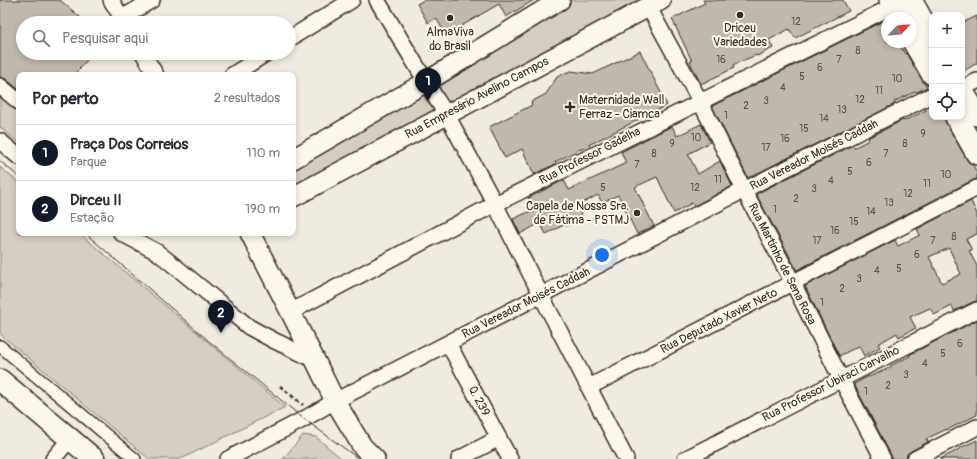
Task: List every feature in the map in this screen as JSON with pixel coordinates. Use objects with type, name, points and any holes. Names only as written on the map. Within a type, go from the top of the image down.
[{"type":"main road","points":[[898,6],[929,34]]},
{"type":"main road","points":[[917,48],[929,69]]},
{"type":"main road","points":[[965,94],[977,115]]},
{"type":"main road","points":[[958,120],[977,154]]},
{"type":"main road","points":[[0,380],[94,459]]},
{"type":"street","points":[[111,0],[120,16]]},
{"type":"street","points":[[130,16],[152,0]]},
{"type":"street","points":[[296,36],[352,0]]},
{"type":"street","points":[[377,0],[447,115],[495,204],[626,459]]},
{"type":"street","points":[[296,157],[426,82],[560,0]]},
{"type":"street","name":"Rua Martinho de Sena Rosa","points":[[651,2],[744,190],[883,459]]},
{"type":"street","name":"Rua Empresário Avelino Campos","points":[[296,195],[447,115],[651,2]]},
{"type":"street","name":"Rua Professor Gadelha","points":[[290,312],[495,204],[700,101],[898,6]]},
{"type":"street","points":[[147,60],[154,72]]},
{"type":"street","points":[[237,72],[256,60]]},
{"type":"street","points":[[965,87],[977,81]]},
{"type":"street","points":[[0,86],[16,99]]},
{"type":"street","name":"Rua Vereador Moisés Caddah","points":[[228,459],[304,420],[335,401],[929,97]]},
{"type":"street","points":[[0,140],[16,154]]},
{"type":"street","name":"Rua Deputado Xavier Neto","points":[[589,387],[977,188]]},
{"type":"street","points":[[127,236],[157,252],[249,327],[272,340],[315,360]]},
{"type":"street","points":[[252,236],[335,401],[362,446],[375,459]]},
{"type":"street","name":"Rua Professor Ubiraci Carvalho","points":[[685,459],[977,310]]},
{"type":"street","name":"Q. 239","points":[[448,343],[510,459]]},
{"type":"street","points":[[0,346],[135,459]]},
{"type":"street","points":[[915,459],[977,427]]},
{"type":"street","points":[[459,459],[499,438]]},
{"type":"street","points":[[53,459],[70,439]]},
{"type":"path","points":[[280,386],[299,401]]},
{"type":"shaded area","points":[[571,0],[651,0],[296,188],[296,162]]},
{"type":"shaded area","points":[[0,96],[16,109],[16,140],[0,127]]},
{"type":"shaded area","points":[[0,167],[16,180],[16,236],[83,236],[285,407],[181,459],[149,459],[0,334]]},
{"type":"shaded area","points":[[303,435],[316,437],[342,459],[283,459]]},
{"type":"building","points":[[0,0],[60,0],[79,16],[16,16],[16,60],[87,60],[77,72],[16,72],[16,87],[6,79],[0,77]]},
{"type":"building","name":"AlmaViva do Brasil","points":[[424,0],[534,0],[506,17],[499,4],[446,35],[436,18],[428,23],[417,4]]},
{"type":"building","points":[[703,0],[843,0],[849,11],[795,38],[789,29],[769,40],[773,48],[733,65],[734,68],[701,84],[672,19],[705,3]]},
{"type":"building","points":[[977,16],[977,63],[965,70],[965,48],[965,22]]},
{"type":"building","points":[[881,22],[881,48],[902,48],[927,87],[894,102],[895,104],[748,178],[712,106]]},
{"type":"building","points":[[640,51],[667,105],[555,162],[556,164],[534,174],[522,149],[505,158],[489,127],[532,105],[531,102],[546,94],[557,77],[571,71],[593,74]]},
{"type":"building","points":[[929,106],[929,120],[945,120],[967,160],[973,165],[977,173],[977,179],[797,270],[756,194],[851,146],[855,147],[869,140],[868,138],[926,110],[925,108]]},
{"type":"building","points":[[701,124],[710,142],[688,154],[698,174],[720,161],[732,186],[694,206],[692,203],[674,213],[657,177],[635,187],[654,226],[637,234],[618,195],[602,203],[598,195],[577,206],[583,218],[566,226],[566,224],[546,234],[540,223],[520,234],[513,219],[533,210],[528,198],[564,180],[569,190],[626,163],[621,152],[672,126],[677,136]]},
{"type":"building","points":[[971,201],[977,214],[977,234],[966,239],[972,250],[969,251],[977,266],[977,301],[954,311],[952,306],[934,315],[930,308],[910,317],[916,328],[899,337],[897,333],[878,344],[880,347],[864,356],[859,346],[839,356],[805,286],[895,240],[898,246],[920,235],[917,229]],"holes":[[[949,248],[961,274],[942,283],[929,257]]]},
{"type":"building","points":[[977,320],[977,415],[926,439],[928,442],[907,454],[906,459],[892,459],[854,384],[891,367],[890,366],[910,356],[909,355]]},
{"type":"building","points":[[977,440],[977,459],[940,459],[958,449]]},
{"type":"tram line","points":[[0,161],[16,174]]},
{"type":"tram line","points":[[88,236],[210,342],[304,419],[359,459]]},
{"type":"place","name":"Driceu Variedades","points":[[740,15]]},
{"type":"place","name":"AlmaViva do Brasil","points":[[450,18]]},
{"type":"place","name":"Praça Dos Correios","points":[[428,101]]},
{"type":"place","name":"Maternidade Wall Ferraz - Ciamca","points":[[570,107]]},
{"type":"place","name":"Capela de Nossa Sra. de Fátima - PSTMJ","points":[[637,213]]},
{"type":"place","name":"Dirceu II","points":[[221,333]]}]
